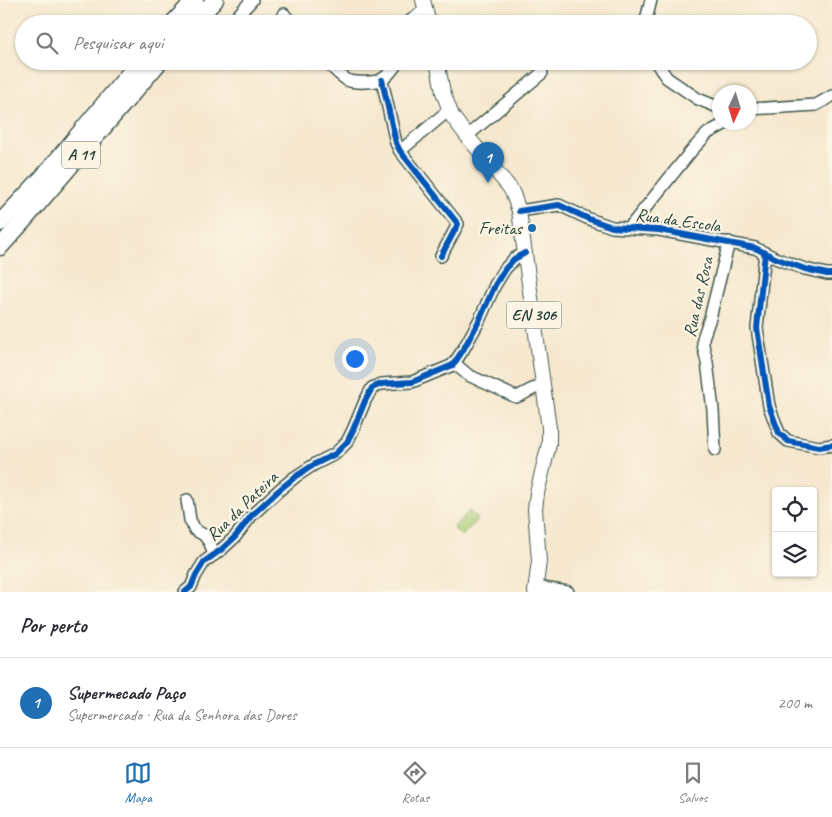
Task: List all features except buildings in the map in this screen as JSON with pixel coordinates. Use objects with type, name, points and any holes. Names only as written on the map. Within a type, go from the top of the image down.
[{"type":"highway","points":[[181,15],[195,0]]},
{"type":"highway","points":[[201,15],[215,0]]},
{"type":"highway","name":"A 11","points":[[0,223],[43,177],[132,70]]},
{"type":"highway","name":"A 11","points":[[0,247],[152,70]]},
{"type":"main road","name":"EN 306","points":[[439,70],[449,110],[467,136],[510,188],[519,211],[549,428],[548,444],[535,509],[539,561],[536,590]]},
{"type":"street","points":[[238,15],[252,0]]},
{"type":"street","points":[[647,15],[651,0]]},
{"type":"street","points":[[415,15],[424,5]]},
{"type":"street","points":[[336,70],[352,82],[362,83],[382,80],[391,70]]},
{"type":"street","points":[[661,70],[667,78],[698,99],[712,105]]},
{"type":"street","points":[[467,136],[542,73]]},
{"type":"street","points":[[382,80],[396,143],[400,152],[458,224],[441,256]]},
{"type":"street","points":[[757,109],[816,105],[832,96]]},
{"type":"street","points":[[400,152],[449,110]]},
{"type":"street","points":[[630,227],[702,139],[713,130]]},
{"type":"street","name":"Rua da Escola","points":[[519,211],[559,205],[589,219],[612,226],[659,230],[728,242],[755,248],[805,269],[832,274]]},
{"type":"street","name":"Rua das Rosa","points":[[715,450],[713,410],[703,338],[728,242]]},
{"type":"street","points":[[525,253],[514,259],[495,284],[479,321],[454,363],[468,375],[516,397],[521,396],[536,386],[543,386]]},
{"type":"street","points":[[765,253],[757,328],[769,406],[779,433],[788,441],[819,447],[832,445]]},
{"type":"street","name":"Rua da Pateira","points":[[188,591],[204,562],[235,537],[252,515],[295,476],[335,454],[346,442],[372,388],[381,384],[412,382],[454,363]]},
{"type":"street","points":[[187,500],[190,520],[194,530],[204,536],[210,543],[214,555]]},
{"type":"street","points":[[536,590],[568,592]]},
{"type":"green space","points":[[469,511],[478,519],[462,536],[453,528]]},
{"type":"cycle path","points":[[382,80],[396,143],[400,151],[458,224],[441,256]]},
{"type":"cycle path","points":[[519,211],[559,205],[612,227],[659,230],[755,248],[805,269],[832,274]]},
{"type":"cycle path","points":[[185,592],[191,587],[204,562],[235,537],[252,515],[295,477],[335,454],[347,442],[372,388],[381,384],[412,382],[453,365],[479,321],[495,285],[505,269],[514,259],[525,253]]},
{"type":"cycle path","points":[[765,253],[757,328],[769,406],[779,433],[788,441],[819,447],[832,445]]},
{"type":"place","name":"Supermecado Paço","points":[[488,183]]},
{"type":"place","name":"Freitas","points":[[532,228]]}]
